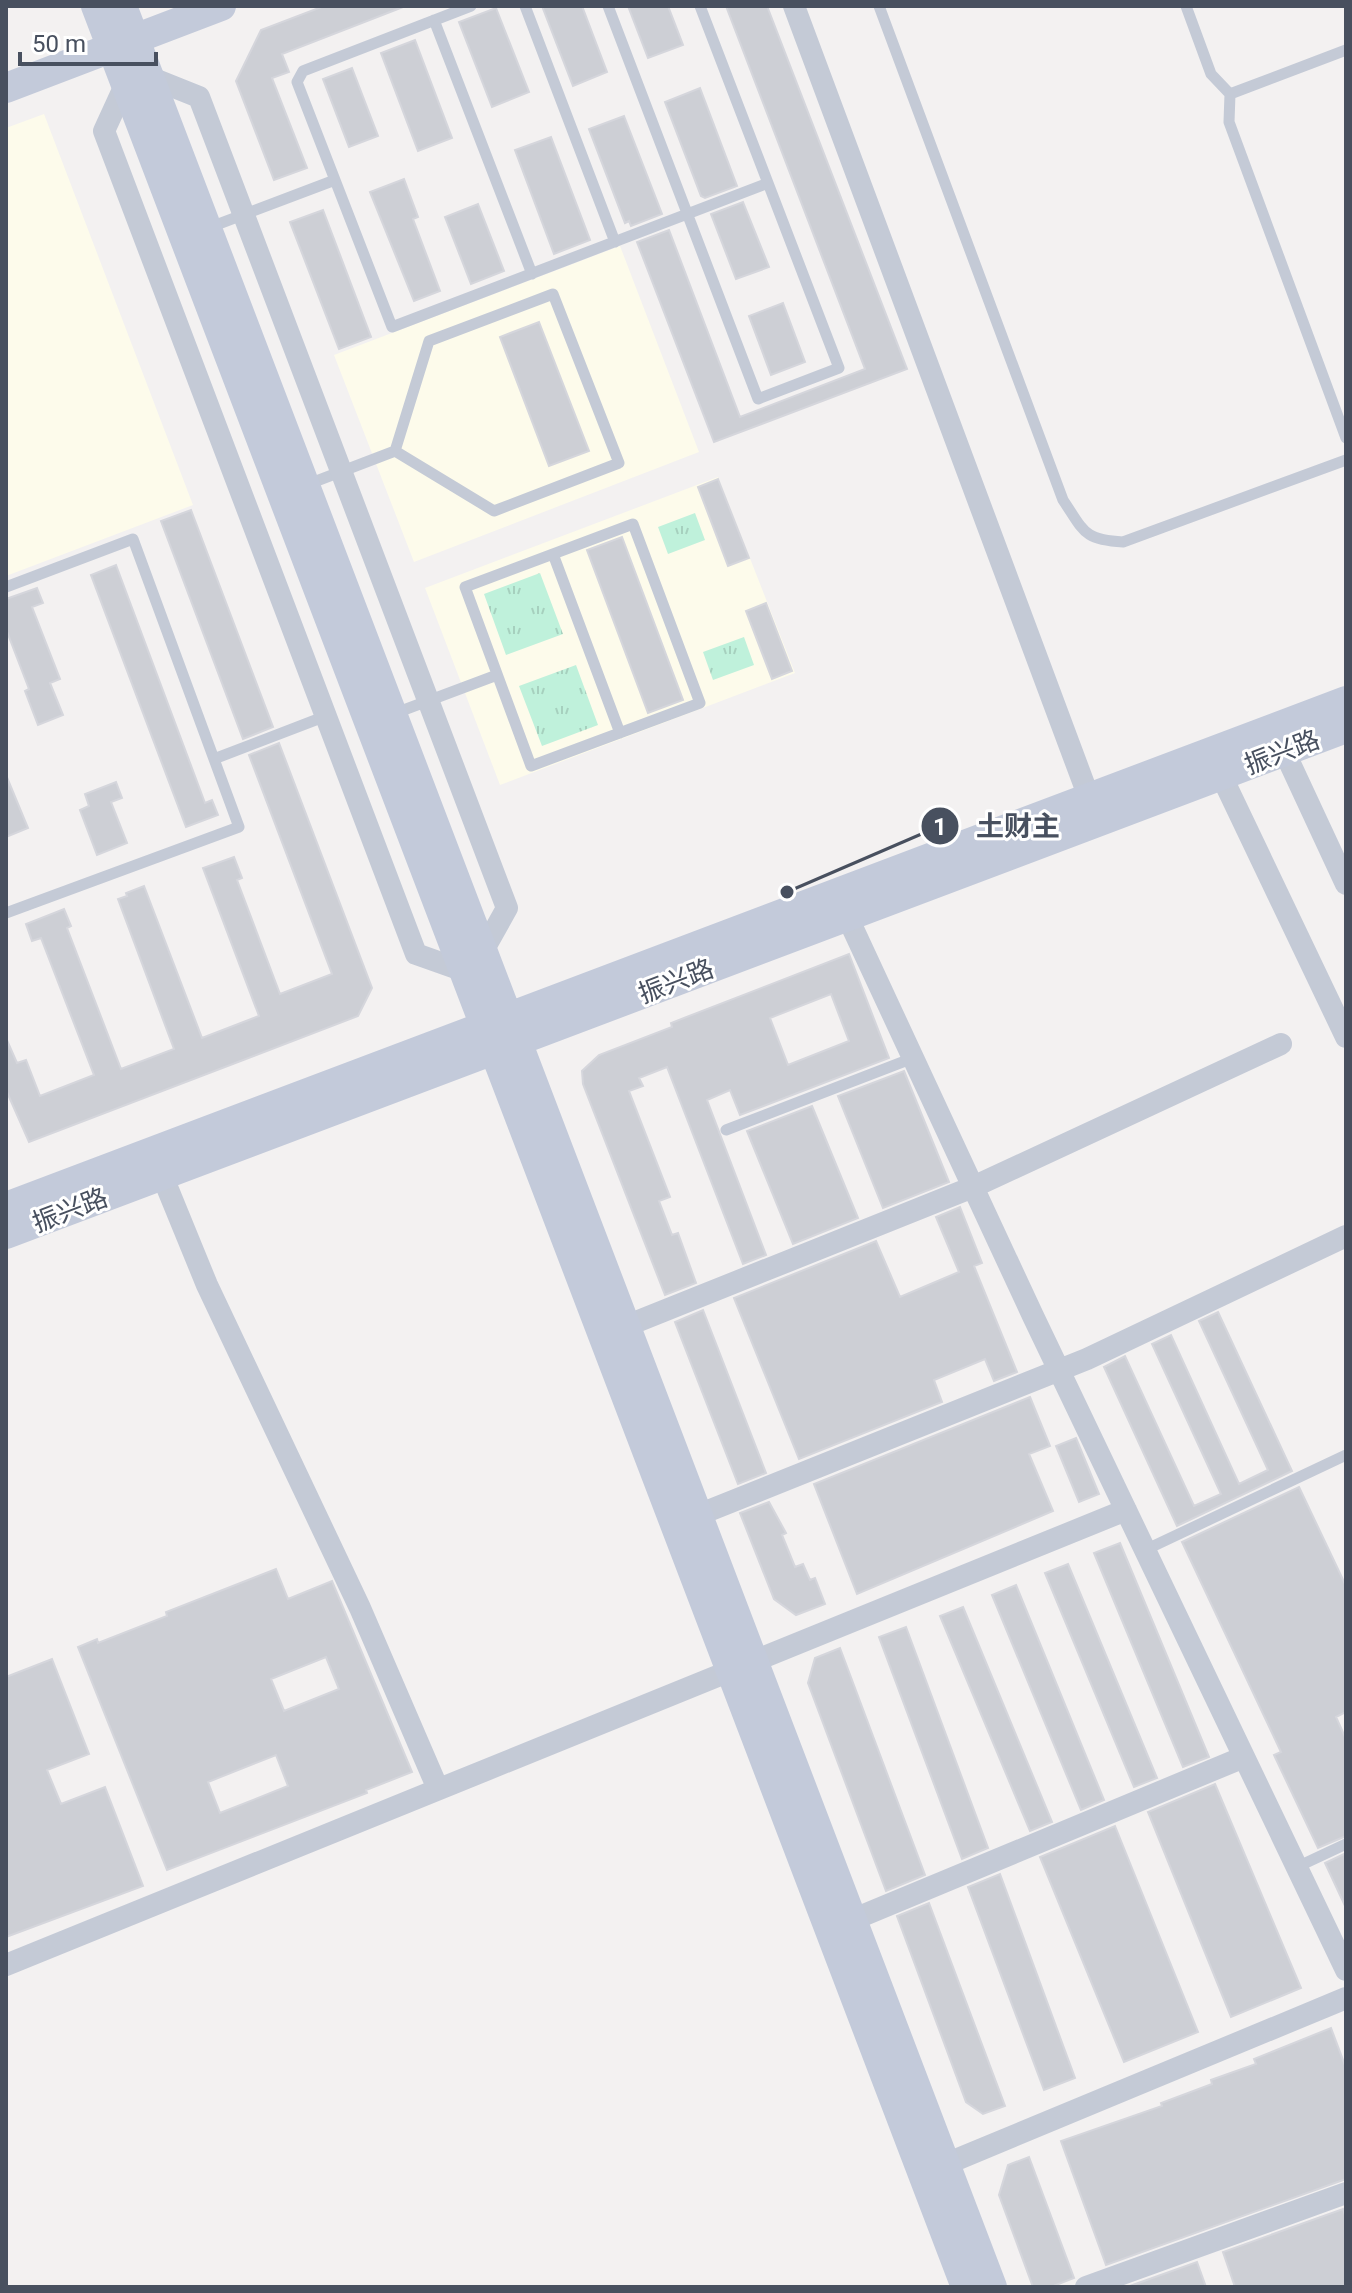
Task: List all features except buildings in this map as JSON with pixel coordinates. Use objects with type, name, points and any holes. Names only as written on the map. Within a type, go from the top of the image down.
[{"type":"main road","points":[[96,6],[123,43],[138,80],[742,1666],[966,2287]]},
{"type":"main road","points":[[122,6],[123,43]]},
{"type":"main road","points":[[6,88],[221,6]]},
{"type":"main road","points":[[138,80],[207,229],[305,485],[392,714],[474,961]]},
{"type":"main road","name":"振兴路","points":[[6,1207],[847,916],[1346,701]]},
{"type":"main road","name":"振兴路","points":[[6,1234],[162,1175],[501,1034],[1094,810],[1221,775],[1346,728]]},
{"type":"main road","points":[[501,1034],[626,1326],[698,1515],[742,1666],[852,1920],[992,2287]]},
{"type":"street","points":[[794,6],[1094,810]]},
{"type":"street","points":[[138,80],[199,97],[243,215],[507,908],[474,961],[416,954],[104,131],[138,80]]},
{"type":"street","points":[[1286,755],[1346,884]]},
{"type":"street","points":[[1221,775],[1346,1037]]},
{"type":"street","points":[[847,916],[1059,1370],[1346,1970]]},
{"type":"street","points":[[626,1326],[973,1187],[1281,1044]]},
{"type":"street","points":[[162,1175],[207,1285],[360,1608],[438,1789]]},
{"type":"street","points":[[698,1515],[1059,1370],[1346,1236]]},
{"type":"street","points":[[6,1965],[1126,1510]]},
{"type":"street","points":[[852,1920],[1244,1757]]},
{"type":"street","points":[[946,2164],[1346,1998]]},
{"type":"street","points":[[1086,2287],[1346,2194]]},
{"type":"lane","points":[[471,6],[303,71],[297,82],[392,327],[768,183]]},
{"type":"lane","points":[[525,6],[615,242]]},
{"type":"lane","points":[[608,6],[758,399],[839,368],[700,6]]},
{"type":"lane","points":[[879,6],[1063,500],[1081,528],[1095,541],[1123,542],[1346,460]]},
{"type":"lane","points":[[1186,6],[1211,74],[1230,94],[1229,122],[1346,438]]},
{"type":"lane","points":[[434,20],[532,274]]},
{"type":"lane","points":[[1230,94],[1346,50]]},
{"type":"lane","points":[[207,229],[335,180]]},
{"type":"lane","points":[[553,294],[619,463],[494,511],[395,451],[429,341],[553,294]]},
{"type":"lane","points":[[305,485],[395,451]]},
{"type":"lane","points":[[633,524],[700,703],[531,766],[497,675],[465,587],[633,524]]},
{"type":"lane","points":[[6,587],[133,539],[239,827],[6,913]]},
{"type":"lane","points":[[553,554],[620,733]]},
{"type":"lane","points":[[392,714],[497,675]]},
{"type":"lane","points":[[214,759],[326,716]]},
{"type":"lane","points":[[726,1130],[913,1058]]},
{"type":"lane","points":[[1145,1550],[1346,1455]]},
{"type":"lane","points":[[1297,1867],[1346,1844]]},
{"type":"shaded area","points":[[44,114],[193,505],[6,576],[6,128]]},
{"type":"shaded area","points":[[620,246],[699,452],[414,562],[334,355]]},
{"type":"shaded area","points":[[718,477],[795,673],[500,785],[425,588]]},
{"type":"green space","points":[[695,513],[705,540],[668,554],[658,527]]},
{"type":"green space","points":[[540,573],[563,634],[506,655],[484,594]]},
{"type":"green space","points":[[744,637],[754,665],[713,680],[703,652]]},
{"type":"green space","points":[[576,665],[598,725],[542,746],[519,686]]},
{"type":"place","name":"土财主","points":[[787,892]]}]
